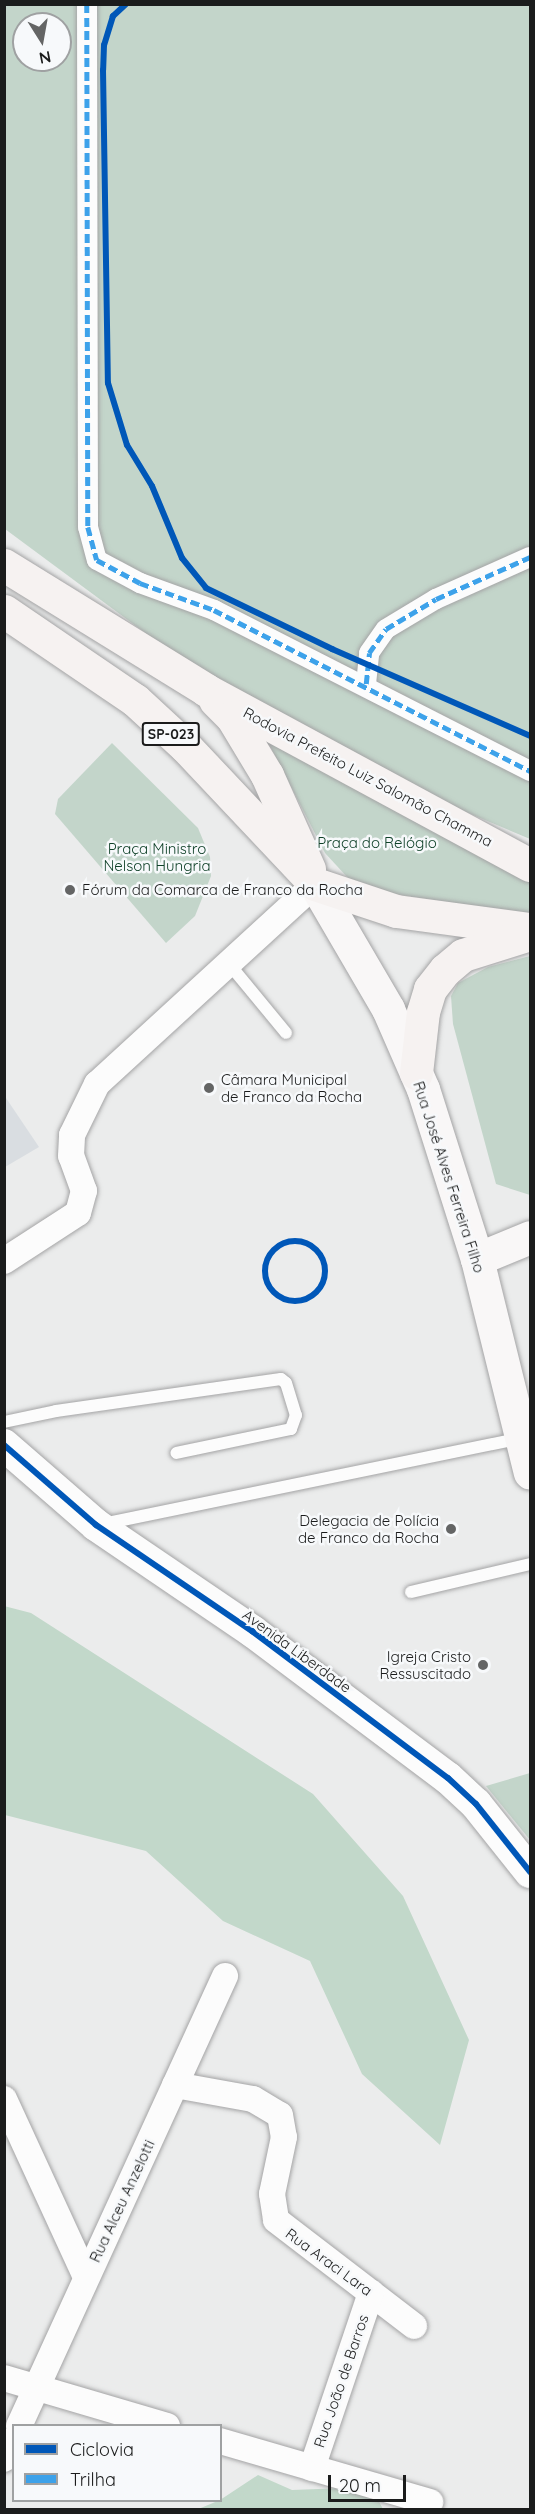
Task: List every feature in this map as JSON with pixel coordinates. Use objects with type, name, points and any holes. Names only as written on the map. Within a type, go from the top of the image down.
[{"type":"main road","points":[[4,565],[206,690],[232,717],[267,775],[289,818],[315,884]]},
{"type":"main road","name":"Rua José Alves Ferreira Filho","points":[[4,611],[135,700],[185,746],[315,884],[388,1010],[416,1073],[477,1259],[531,1473]]},
{"type":"main road","name":"Rodovia Prefeito Luiz Salomão Chamma","points":[[206,690],[531,865]]},
{"type":"main road","name":"SP-023","points":[[315,884],[396,911],[531,929]]},
{"type":"main road","points":[[416,1073],[423,1011],[430,989],[445,970],[463,955],[531,934]]},
{"type":"main road","points":[[477,1259],[531,1237]]},
{"type":"street","points":[[87,4],[88,527],[97,560],[140,583],[214,610],[366,684],[531,771]]},
{"type":"street","points":[[366,684],[369,653],[386,629],[436,599],[531,557]]},
{"type":"street","points":[[4,1261],[78,1213],[84,1191],[71,1156],[72,1136],[97,1084],[230,965],[315,884]]},
{"type":"street","name":"Avenida Liberdade","points":[[4,1445],[96,1525],[252,1631],[448,1778],[476,1804],[531,1872]]},
{"type":"street","name":"Rua Alceu Anzelotti","points":[[21,2424],[86,2277],[225,1977]]},
{"type":"street","name":"Rua Araci Lara","points":[[175,2085],[253,2099],[280,2115],[284,2137],[272,2194],[276,2220],[414,2326]]},
{"type":"street","points":[[4,2099],[86,2277]]},
{"type":"street","name":"Rua João de Barros","points":[[312,2468],[371,2293]]},
{"type":"street","points":[[4,2378],[160,2424]]},
{"type":"street","points":[[222,2442],[430,2502]]},
{"type":"street","points":[[4,2459],[12,2443]]},
{"type":"lane","points":[[230,965],[286,1033]]},
{"type":"lane","points":[[4,1422],[56,1411],[281,1379],[286,1383],[296,1415],[291,1429],[176,1453]]},
{"type":"lane","points":[[96,1525],[522,1438]]},
{"type":"lane","points":[[411,1592],[531,1564]]},
{"type":"shaded area","points":[[4,1095],[39,1147],[5,1167],[4,1167]]},
{"type":"green space","points":[[5,5],[530,5],[530,839],[378,775],[221,689],[5,529]]},
{"type":"green space","name":"Praça do Relógio","points":[[267,740],[530,877],[530,915],[381,892],[348,878],[325,853]]},
{"type":"green space","name":"Praça Ministro Nelson Hungria","points":[[112,743],[198,828],[210,857],[211,876],[195,916],[166,943],[55,814],[58,799]]},
{"type":"green space","points":[[530,956],[530,1195],[496,1184],[453,1024],[451,996],[458,983],[488,967]]},
{"type":"green space","points":[[4,1606],[31,1613],[313,1794],[403,1896],[469,2040],[440,2145],[362,2074],[310,1961],[223,1921],[146,1851],[5,1815]]},
{"type":"green space","points":[[530,1773],[530,1840],[486,1786]]},
{"type":"green space","points":[[258,2475],[292,2490],[371,2487],[383,2509],[196,2510],[215,2502],[222,2502],[222,2499]]},
{"type":"marked path","points":[[87,4],[88,527],[97,560],[140,583],[214,610],[530,771]]},
{"type":"marked path","points":[[366,684],[369,653],[386,629],[436,599],[530,557]]},
{"type":"cycle path","points":[[126,4],[113,16],[104,45],[108,383],[127,445],[152,486],[182,558],[206,588],[332,649],[530,736]]},
{"type":"cycle path","points":[[289,1241],[301,1241],[312,1246],[320,1254],[325,1271],[323,1283],[312,1296],[301,1301],[289,1301],[278,1296],[270,1288],[265,1277],[265,1265],[270,1254],[278,1246],[289,1241]]},
{"type":"cycle path","points":[[4,1445],[96,1525],[252,1631],[448,1778],[476,1804],[530,1872]]},
{"type":"place","name":"Fórum da Comarca de Franco da Rocha","points":[[70,890]]},
{"type":"place","name":"Câmara Municipal de Franco da Rocha","points":[[209,1088]]},
{"type":"place","name":"Delegacia de Polícia de Franco da Rocha","points":[[451,1529]]},
{"type":"place","name":"Igreja Cristo Ressuscitado","points":[[483,1665]]}]
